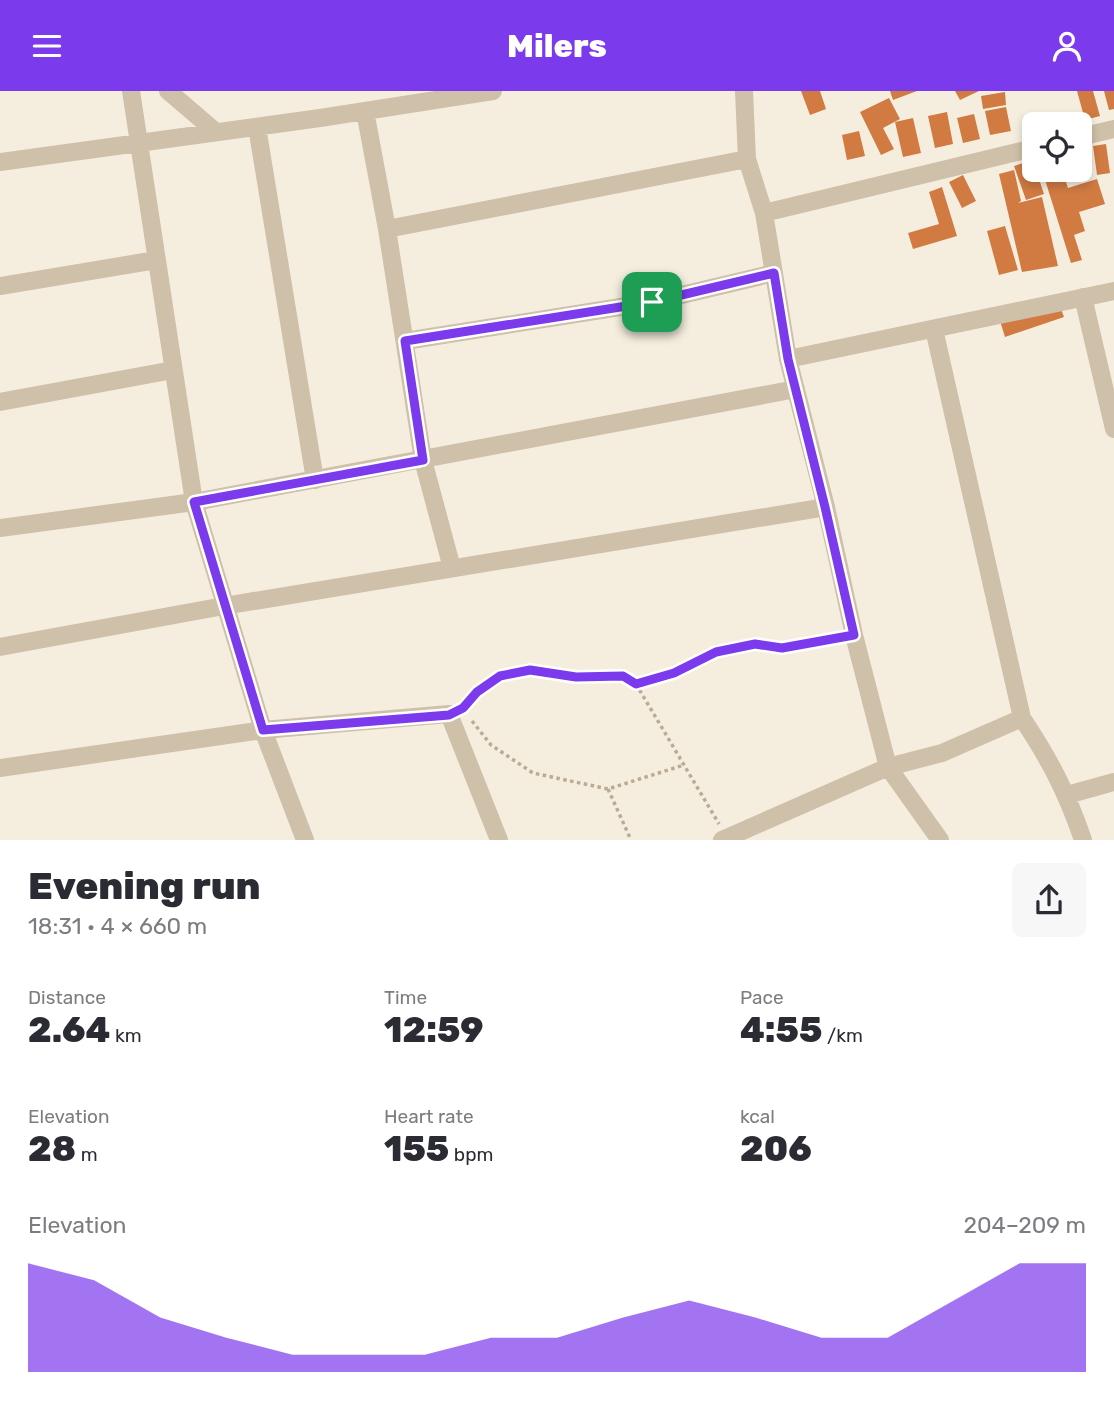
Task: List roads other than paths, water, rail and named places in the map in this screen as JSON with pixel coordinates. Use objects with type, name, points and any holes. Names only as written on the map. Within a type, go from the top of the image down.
[{"type":"street","points":[[131,91],[194,502],[263,730],[305,840]]},
{"type":"street","points":[[168,91],[216,132]]},
{"type":"street","points":[[0,162],[493,91]]},
{"type":"street","points":[[744,91],[747,159],[764,213],[788,359],[888,767],[940,840]]},
{"type":"street","points":[[365,111],[387,229],[423,460],[452,568]]},
{"type":"street","points":[[257,127],[315,480]]},
{"type":"street","points":[[1092,134],[1114,129]]},
{"type":"street","points":[[764,213],[1022,151]]},
{"type":"street","points":[[387,229],[747,159]]},
{"type":"street","points":[[0,286],[156,260]]},
{"type":"street","points":[[405,341],[652,302],[774,273]]},
{"type":"street","points":[[788,359],[1114,291]]},
{"type":"street","points":[[1083,297],[1114,429]]},
{"type":"street","points":[[934,329],[1023,717],[1051,762],[1067,795],[1083,840]]},
{"type":"street","points":[[0,402],[173,370]]},
{"type":"street","points":[[0,528],[194,502],[796,390]]},
{"type":"street","points":[[0,647],[224,606],[825,507]]},
{"type":"street","points":[[0,768],[263,730],[456,711],[499,840]]},
{"type":"street","points":[[725,839],[750,835],[888,767],[942,753],[1023,717]]},
{"type":"street","points":[[1067,795],[1114,782]]}]
